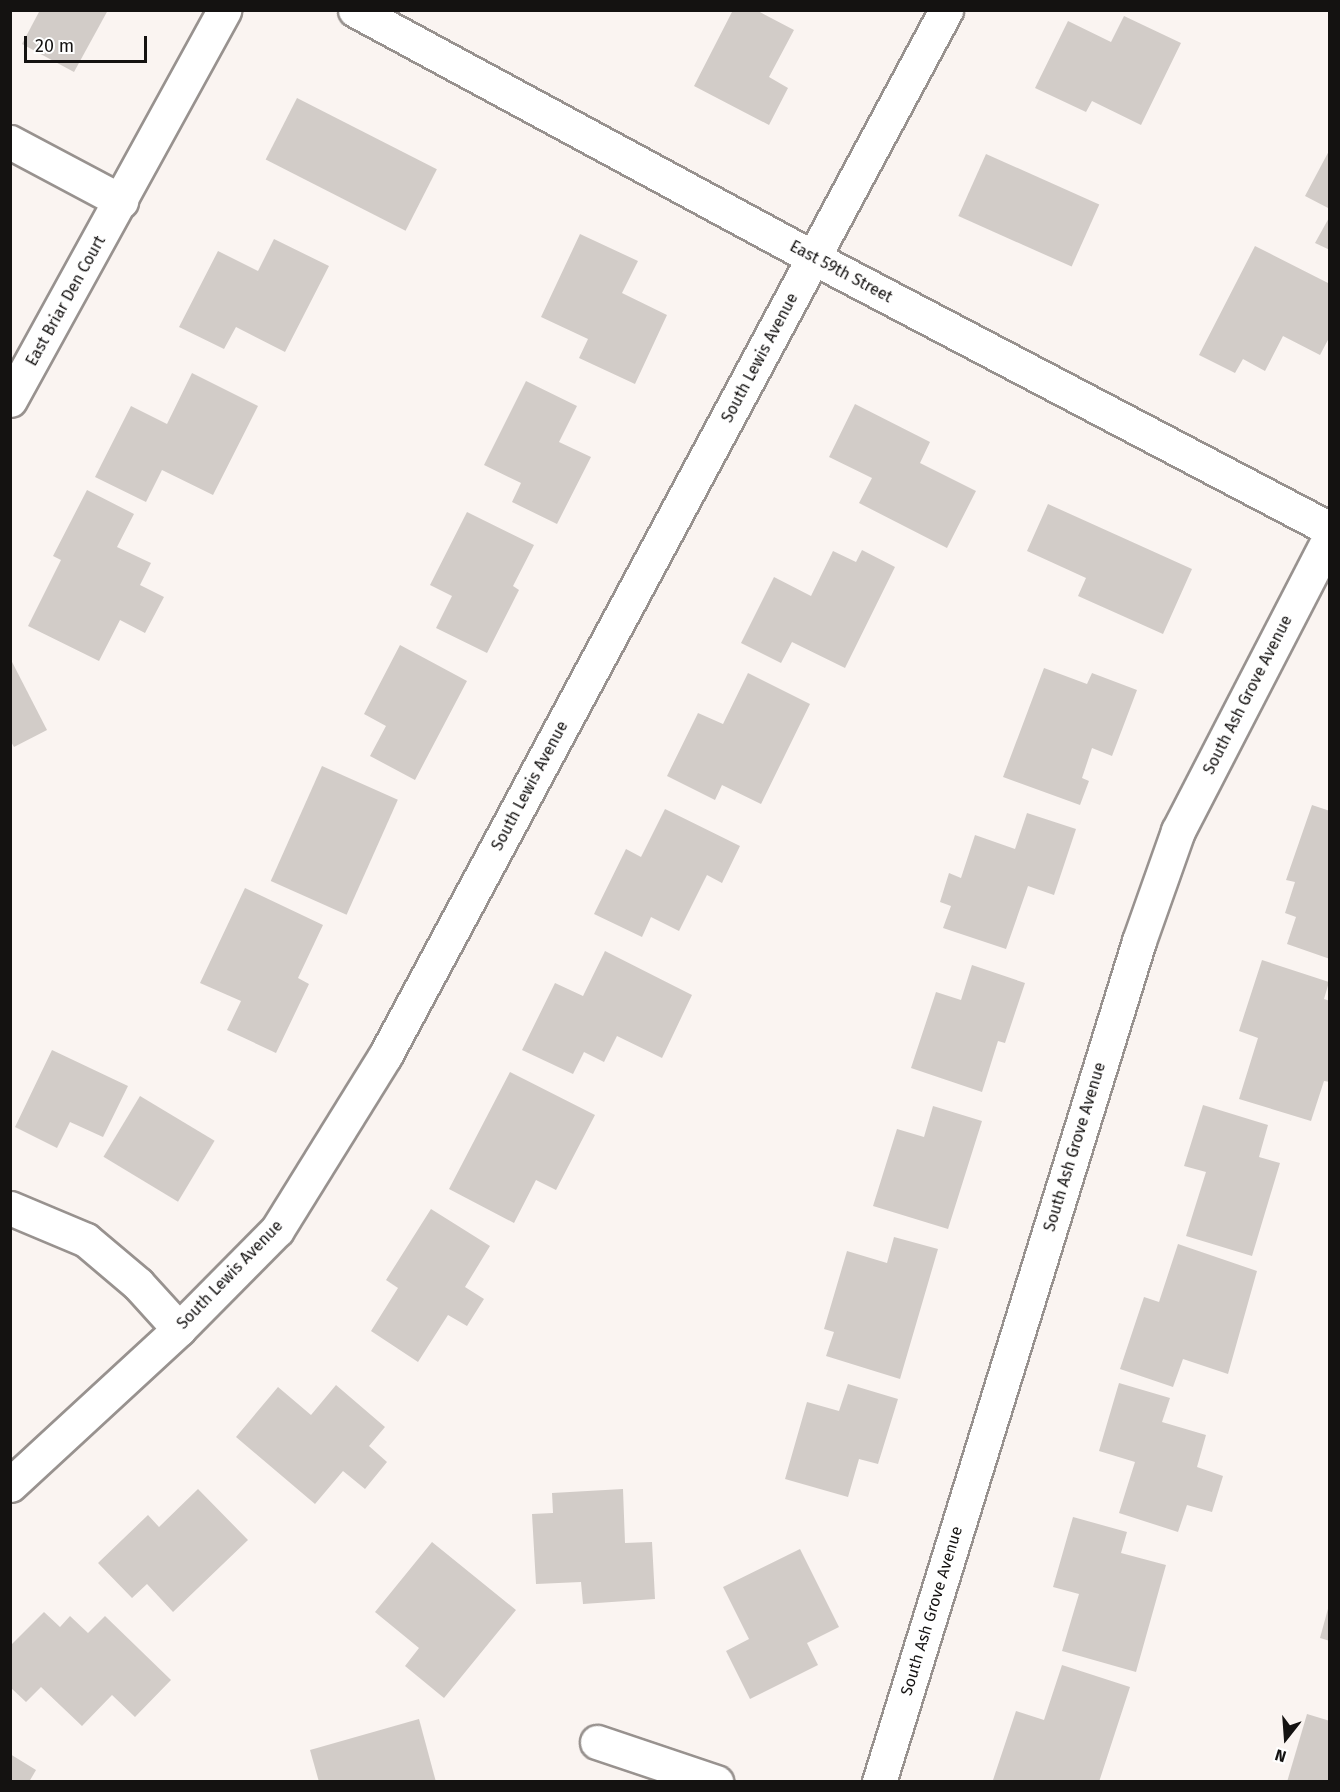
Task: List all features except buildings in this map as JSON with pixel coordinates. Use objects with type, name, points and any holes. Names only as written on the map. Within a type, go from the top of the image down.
[{"type":"street","name":"East Briar Den Court","points":[[10,400],[224,10]]},
{"type":"street","name":"East 59th Street","points":[[355,10],[813,258],[1329,529]]},
{"type":"street","name":"South Lewis Avenue","points":[[10,1485],[179,1329],[278,1230],[386,1056],[946,10]]},
{"type":"street","points":[[10,142],[120,201]]},
{"type":"street","name":"South Ash Grove Avenue","points":[[879,1782],[1139,941],[1178,831],[1329,536]]},
{"type":"street","points":[[10,1208],[86,1240],[138,1284],[179,1329]]},
{"type":"street","points":[[597,1742],[716,1782]]}]
